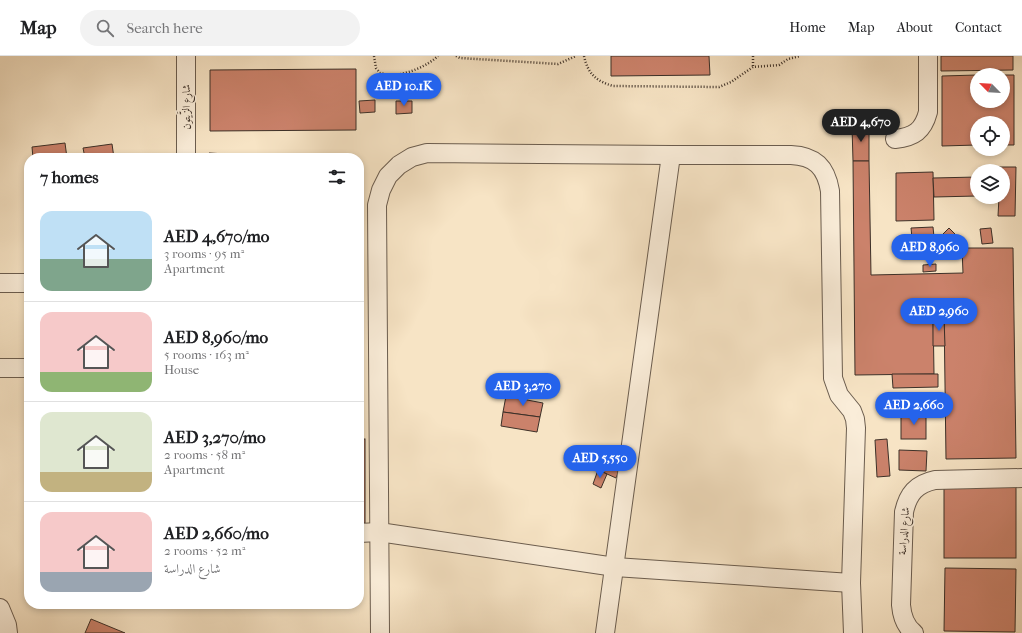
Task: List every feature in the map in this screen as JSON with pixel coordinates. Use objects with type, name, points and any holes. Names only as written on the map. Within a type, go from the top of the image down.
[{"type":"street","name":"شارع الزَّيتون","points":[[186,56],[186,153]]},
{"type":"street","points":[[895,139],[913,135],[920,129],[925,121],[928,112],[928,56]]},
{"type":"street","points":[[380,633],[377,205],[380,190],[388,176],[399,165],[412,157],[427,153],[801,156],[818,164],[824,172],[830,191],[832,373],[834,384],[839,394],[852,411],[856,428],[851,583],[853,633]]},
{"type":"street","points":[[605,633],[671,155]]},
{"type":"street","points":[[0,283],[24,283]]},
{"type":"street","points":[[0,368],[24,368]]},
{"type":"street","name":"شارع الدراسة","points":[[914,633],[905,623],[901,605],[904,512],[905,504],[909,497],[920,485],[935,480],[1022,478]]},
{"type":"street","points":[[364,533],[379,532],[614,567],[851,583]]},
{"type":"street","points":[[0,608],[8,633]]},
{"type":"path","points":[[374,56],[376,68],[380,73],[394,75],[412,71],[432,61],[438,56]]},
{"type":"path","points":[[456,56],[460,58],[558,64],[576,56]]},
{"type":"path","points":[[584,56],[586,66],[596,78],[613,86],[719,87],[731,82],[753,67],[779,65],[788,59],[800,56]]},
{"type":"path","points":[[753,56],[753,67]]},
{"type":"building","points":[[611,56],[709,56],[710,75],[611,76]]},
{"type":"building","points":[[941,56],[1013,56],[1013,70],[1010,70],[1010,68],[970,68],[970,71],[941,71]]},
{"type":"building","points":[[356,69],[356,130],[210,131],[210,70]]},
{"type":"building","points":[[970,75],[970,108],[1010,108],[1010,75],[1014,75],[1014,145],[1010,145],[1010,116],[970,116],[970,145],[942,146],[942,76]]},
{"type":"building","points":[[375,100],[375,112],[360,113],[359,101]]},
{"type":"building","points":[[396,101],[412,101],[412,113],[396,114]]},
{"type":"building","points":[[852,126],[869,126],[869,161],[853,161]]},
{"type":"building","points":[[65,143],[66,153],[33,153],[32,147]]},
{"type":"building","points":[[112,144],[113,153],[84,153],[83,148]]},
{"type":"building","points":[[853,161],[869,161],[871,275],[963,273],[962,248],[1013,248],[1016,458],[946,459],[944,310],[933,310],[934,374],[855,375]]},
{"type":"building","points":[[1010,167],[1016,167],[1015,216],[998,216],[999,204],[1010,204]]},
{"type":"building","points":[[933,172],[934,220],[896,221],[896,173]]},
{"type":"building","points":[[970,177],[970,196],[934,197],[933,178]]},
{"type":"building","points":[[933,227],[934,237],[912,238],[911,228]]},
{"type":"building","points":[[949,228],[959,238],[952,244],[943,234]]},
{"type":"building","points":[[991,228],[993,243],[982,244],[980,229]]},
{"type":"building","points":[[936,264],[936,271],[923,272],[923,265]]},
{"type":"building","points":[[933,318],[944,318],[945,346],[933,346]]},
{"type":"building","points":[[892,374],[938,374],[938,387],[893,388]]},
{"type":"building","points":[[510,388],[516,389],[514,396],[509,395]]},
{"type":"building","points":[[506,396],[543,403],[540,417],[503,412]]},
{"type":"building","points":[[503,412],[540,417],[537,432],[501,426]]},
{"type":"building","points":[[901,414],[926,414],[926,439],[901,439]]},
{"type":"building","points":[[364,439],[365,439],[364,523]]},
{"type":"building","points":[[887,439],[890,476],[877,477],[875,440]]},
{"type":"building","points":[[604,449],[624,458],[616,478],[596,469]]},
{"type":"building","points":[[899,450],[927,451],[926,471],[899,470]]},
{"type":"building","points":[[598,470],[607,474],[601,488],[593,484]]},
{"type":"building","points":[[944,486],[1016,486],[1016,558],[944,558]]},
{"type":"building","points":[[945,568],[1016,569],[1015,632],[944,631]]},
{"type":"building","points":[[91,619],[125,633],[85,633]]}]
